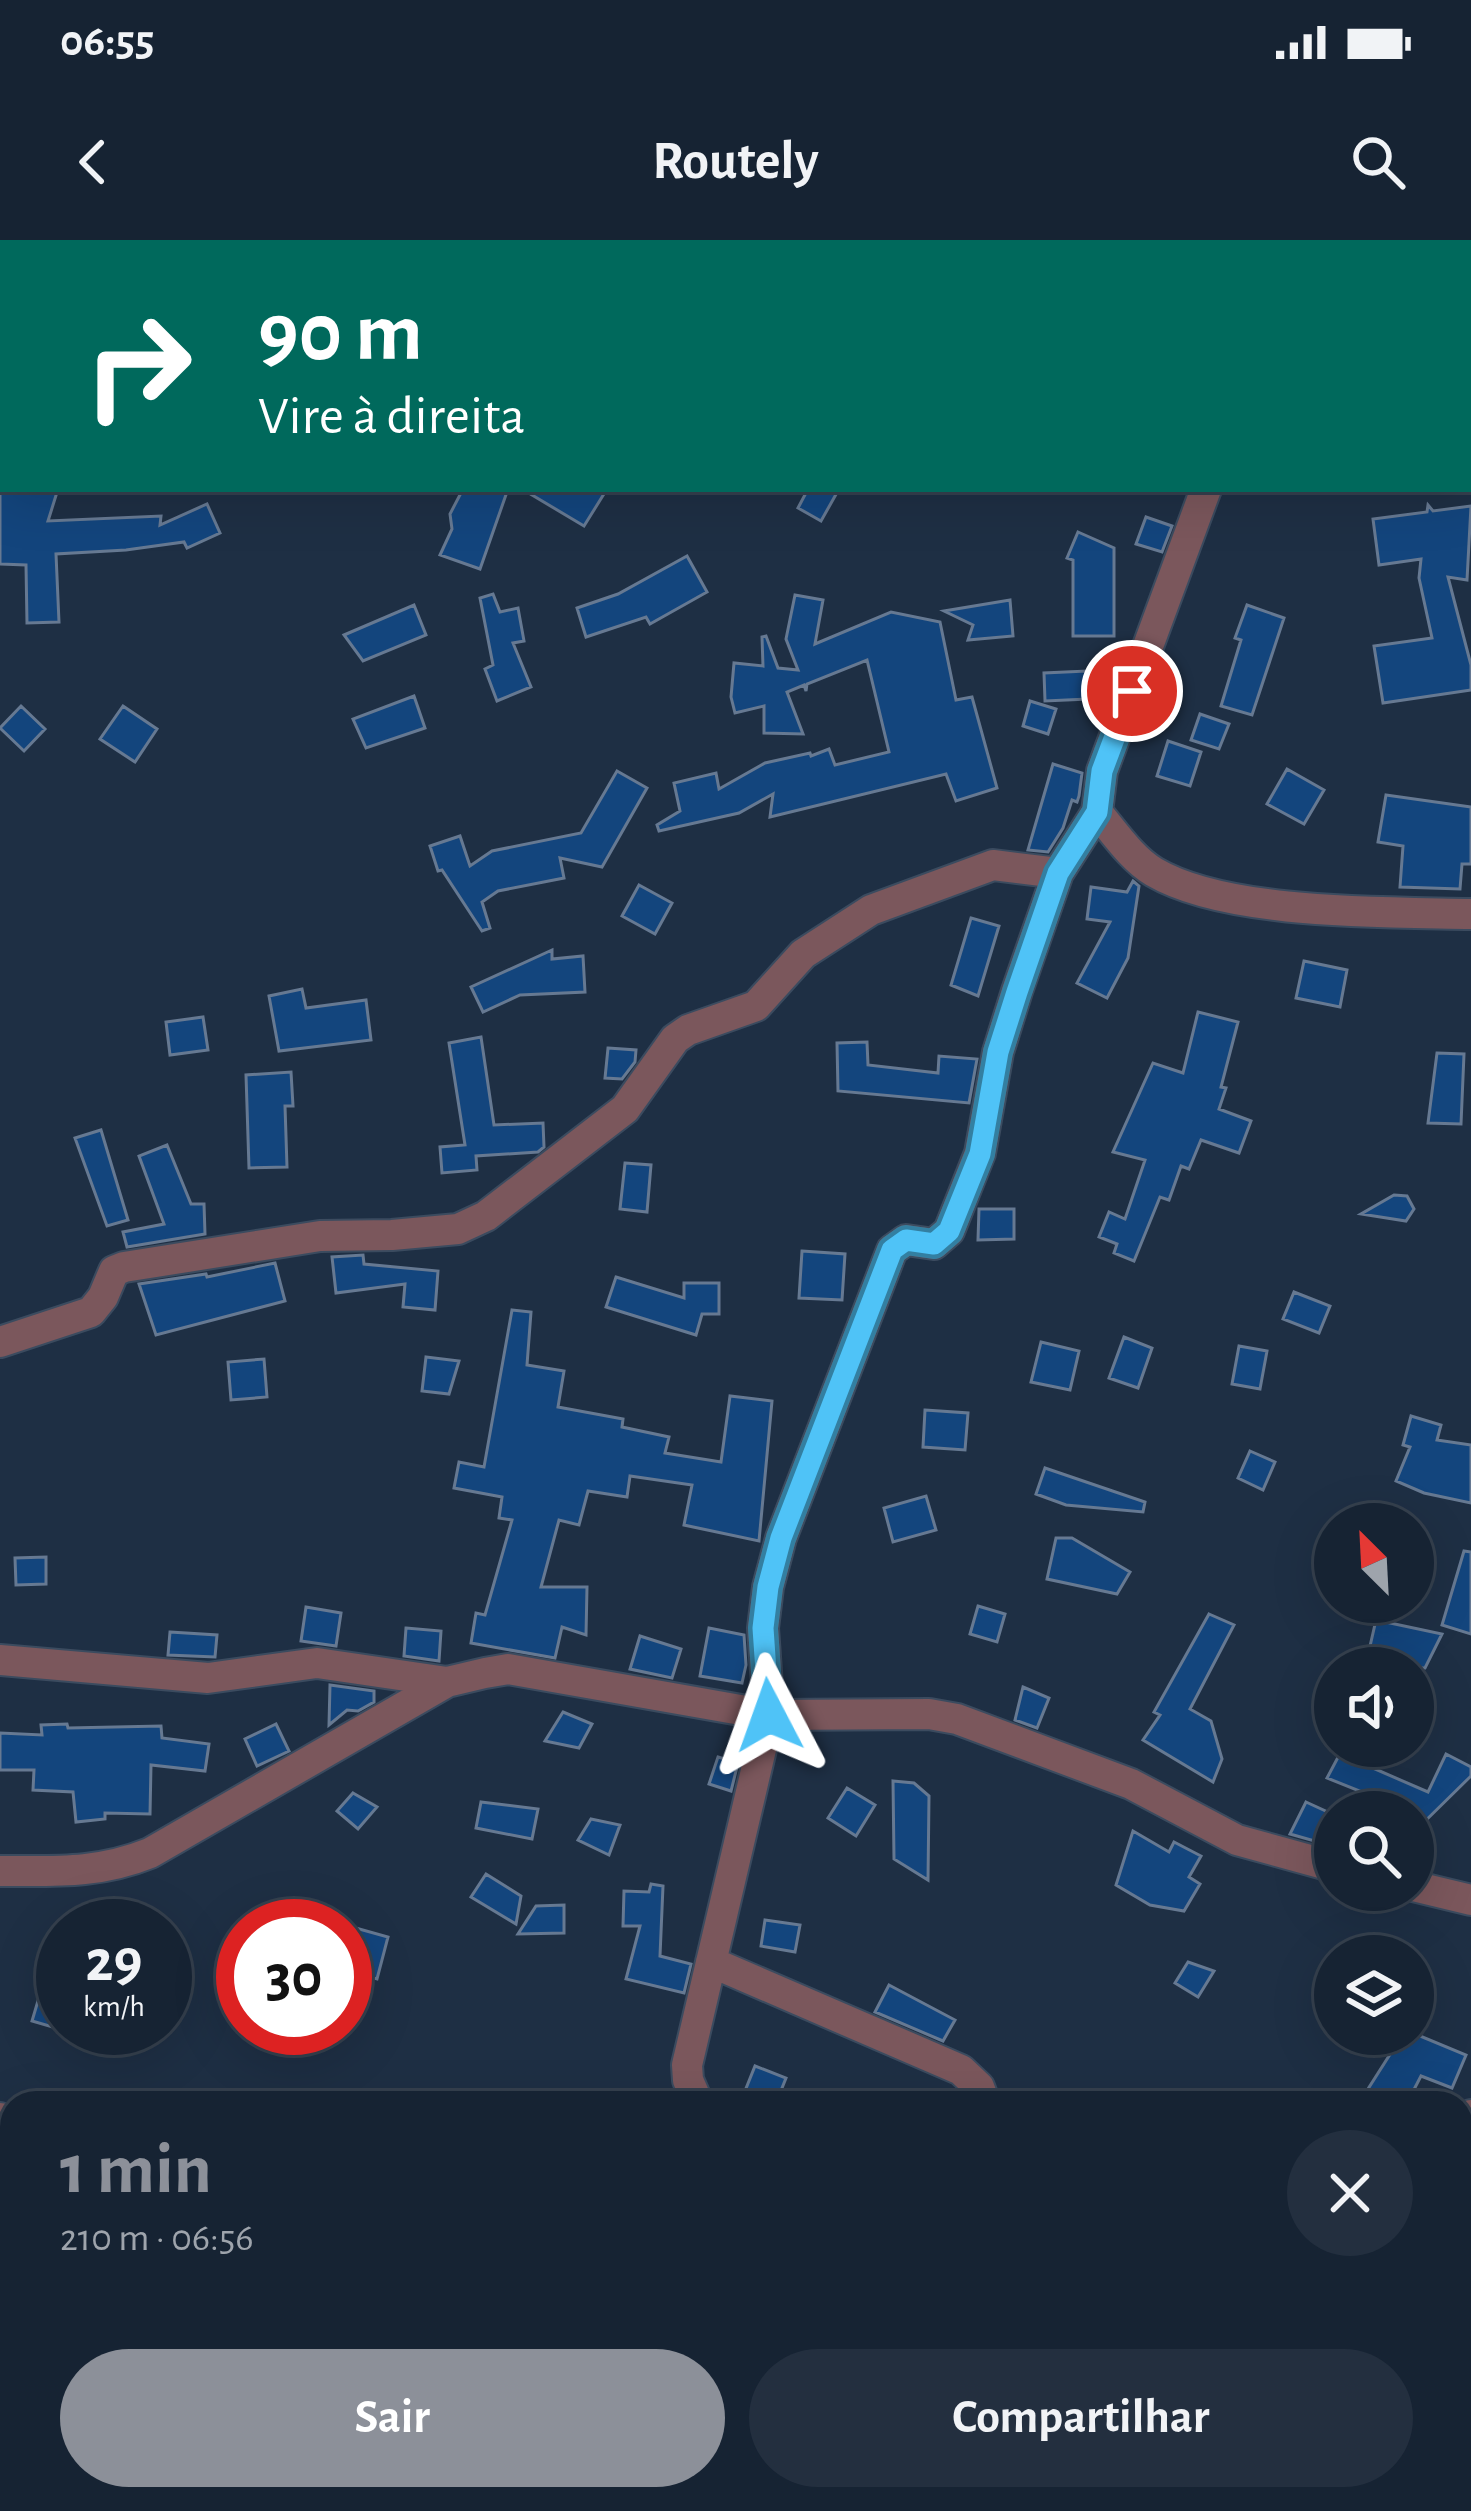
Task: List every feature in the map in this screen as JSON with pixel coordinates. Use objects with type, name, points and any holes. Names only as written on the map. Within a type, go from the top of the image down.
[{"type":"street","points":[[693,2091],[687,2066],[769,1715],[763,1628],[781,1538],[892,1250],[906,1240],[934,1244],[949,1231],[980,1154],[998,1052],[1058,873],[1097,812],[1102,771],[1205,492]]},
{"type":"street","points":[[1097,812],[1153,872],[1192,886],[1276,906],[1471,914]]},
{"type":"street","points":[[0,1342],[91,1312],[114,1271],[124,1267],[320,1236],[458,1229],[486,1216],[625,1109],[675,1040],[688,1030],[756,1006],[803,954],[871,910],[993,865],[1058,873]]},
{"type":"street","points":[[0,1660],[208,1678],[317,1663],[448,1682]]},
{"type":"street","points":[[0,1871],[99,1870],[150,1853],[448,1682],[508,1669],[769,1715],[929,1714],[957,1719],[1131,1784],[1237,1840],[1314,1861]]},
{"type":"street","points":[[1434,1891],[1471,1900]]},
{"type":"street","points":[[711,1962],[961,2070],[980,2091]]},
{"type":"building","points":[[0,492],[57,492],[48,521],[161,516],[160,525],[207,504],[220,533],[187,548],[184,542],[56,554],[59,622],[27,623],[26,565],[0,564]]},
{"type":"building","points":[[461,492],[507,492],[480,569],[440,555],[452,529],[450,514]]},
{"type":"building","points":[[527,492],[605,492],[584,526]]},
{"type":"building","points":[[806,492],[837,492],[821,521],[798,508]]},
{"type":"building","points":[[1428,505],[1433,511],[1471,506],[1467,580],[1448,577],[1471,665],[1471,690],[1383,703],[1374,646],[1432,638],[1419,578],[1421,559],[1379,565],[1373,519],[1427,512]]},
{"type":"building","points":[[1146,517],[1172,526],[1162,552],[1136,544]]},
{"type":"building","points":[[1078,532],[1114,548],[1114,636],[1073,636],[1073,560],[1067,558]]},
{"type":"building","points":[[687,556],[707,592],[650,624],[646,617],[586,637],[577,608],[618,594]]},
{"type":"building","points":[[493,594],[500,612],[518,608],[524,641],[513,643],[531,687],[497,701],[485,669],[493,665],[480,598]]},
{"type":"building","points":[[795,595],[823,600],[815,644],[891,612],[940,622],[956,700],[972,697],[997,788],[956,801],[946,774],[770,817],[773,794],[739,813],[659,831],[657,825],[680,811],[674,783],[716,773],[719,789],[765,763],[810,753],[829,749],[835,765],[889,752],[867,660],[807,684],[806,691],[804,685],[787,692],[803,734],[764,733],[764,706],[735,713],[731,697],[734,663],[763,666],[762,637],[766,636],[778,668],[798,670],[786,639]]},
{"type":"building","points":[[1010,600],[1013,636],[968,640],[973,625],[944,611]]},
{"type":"building","points":[[414,605],[426,635],[363,661],[344,635]]},
{"type":"building","points":[[1247,605],[1284,618],[1252,715],[1221,706]]},
{"type":"building","points":[[1087,671],[1088,699],[1045,701],[1044,673]]},
{"type":"building","points":[[414,696],[425,728],[366,748],[353,719]]},
{"type":"building","points":[[1030,701],[1056,709],[1048,734],[1023,726]]},
{"type":"building","points":[[21,706],[45,729],[24,751],[0,728]]},
{"type":"building","points":[[123,706],[157,729],[135,762],[100,739]]},
{"type":"building","points":[[1200,714],[1229,724],[1219,749],[1191,740]]},
{"type":"building","points":[[1168,741],[1201,752],[1190,786],[1157,776]]},
{"type":"building","points":[[1053,764],[1082,773],[1079,796],[1077,802],[1072,800],[1048,852],[1028,850]]},
{"type":"building","points":[[1287,769],[1324,790],[1304,824],[1267,804]]},
{"type":"building","points":[[617,771],[647,788],[602,867],[560,858],[564,878],[498,891],[482,902],[490,928],[482,931],[442,870],[438,871],[430,846],[460,836],[470,866],[492,851],[581,833]]},
{"type":"building","points":[[1386,795],[1471,807],[1471,864],[1462,864],[1460,889],[1400,887],[1403,846],[1378,842]]},
{"type":"building","points":[[1133,881],[1139,886],[1128,958],[1107,998],[1077,983],[1110,922],[1087,919],[1091,887],[1127,892]]},
{"type":"building","points":[[639,885],[672,903],[655,934],[622,916]]},
{"type":"building","points":[[971,918],[999,926],[978,996],[951,985]]},
{"type":"building","points":[[552,950],[552,959],[583,956],[585,992],[520,995],[483,1012],[471,987]]},
{"type":"building","points":[[1304,961],[1347,970],[1340,1007],[1296,998]]},
{"type":"building","points":[[302,989],[306,1008],[366,1000],[371,1040],[279,1051],[269,996]]},
{"type":"building","points":[[1198,1012],[1238,1022],[1219,1109],[1251,1121],[1239,1153],[1201,1140],[1189,1169],[1181,1166],[1169,1200],[1160,1197],[1134,1261],[1114,1253],[1117,1244],[1099,1237],[1109,1212],[1125,1219],[1145,1160],[1113,1152],[1153,1063],[1183,1073]]},
{"type":"building","points":[[203,1017],[208,1050],[170,1055],[166,1022]]},
{"type":"building","points":[[481,1037],[494,1125],[543,1123],[544,1147],[538,1152],[476,1156],[477,1170],[442,1173],[440,1147],[465,1145],[449,1043]]},
{"type":"building","points":[[867,1042],[868,1065],[938,1073],[939,1056],[977,1059],[969,1103],[838,1091],[837,1043]]},
{"type":"building","points":[[608,1048],[636,1050],[635,1062],[622,1079],[605,1078]]},
{"type":"building","points":[[1437,1053],[1464,1054],[1461,1124],[1428,1123]]},
{"type":"building","points":[[291,1072],[293,1106],[285,1106],[287,1167],[249,1168],[246,1075]]},
{"type":"building","points":[[101,1130],[128,1220],[107,1226],[75,1138]]},
{"type":"building","points":[[167,1145],[191,1204],[204,1204],[205,1234],[127,1247],[123,1232],[164,1224],[139,1156]]},
{"type":"building","points":[[625,1163],[651,1165],[647,1212],[620,1209]]},
{"type":"building","points":[[1394,1195],[1407,1196],[1414,1209],[1406,1221],[1361,1214]]},
{"type":"building","points":[[979,1209],[1014,1209],[1014,1239],[978,1240]]},
{"type":"building","points":[[802,1251],[845,1254],[842,1300],[799,1298]]},
{"type":"building","points":[[363,1255],[364,1264],[438,1271],[435,1310],[403,1307],[405,1284],[336,1293],[332,1257]]},
{"type":"building","points":[[275,1263],[285,1301],[156,1335],[139,1284]]},
{"type":"building","points":[[616,1277],[684,1298],[684,1283],[719,1283],[719,1314],[702,1314],[696,1335],[606,1307]]},
{"type":"building","points":[[1294,1292],[1330,1306],[1319,1333],[1283,1319]]},
{"type":"building","points":[[512,1310],[531,1312],[527,1365],[564,1371],[558,1407],[623,1419],[622,1427],[669,1437],[665,1453],[721,1462],[730,1396],[772,1401],[759,1541],[684,1525],[692,1485],[630,1476],[627,1497],[588,1491],[579,1525],[559,1520],[541,1587],[587,1587],[586,1635],[562,1627],[555,1658],[471,1643],[476,1613],[485,1615],[512,1520],[499,1518],[502,1497],[454,1488],[459,1462],[484,1467]]},
{"type":"building","points":[[1124,1337],[1152,1348],[1138,1388],[1109,1378]]},
{"type":"building","points":[[1041,1342],[1079,1351],[1070,1390],[1031,1382]]},
{"type":"building","points":[[1239,1346],[1267,1351],[1260,1389],[1232,1384]]},
{"type":"building","points":[[426,1357],[459,1361],[449,1394],[422,1391]]},
{"type":"building","points":[[264,1359],[267,1397],[231,1400],[228,1362]]},
{"type":"building","points":[[925,1410],[968,1413],[965,1450],[923,1447]]},
{"type":"building","points":[[1411,1416],[1441,1425],[1437,1440],[1471,1445],[1471,1503],[1424,1493],[1396,1481],[1410,1447],[1403,1445]]},
{"type":"building","points":[[1250,1451],[1275,1462],[1263,1490],[1238,1478]]},
{"type":"building","points":[[1045,1468],[1145,1502],[1143,1512],[1066,1505],[1036,1494]]},
{"type":"building","points":[[926,1496],[936,1530],[893,1542],[884,1508]]},
{"type":"building","points":[[1056,1538],[1072,1538],[1130,1572],[1117,1594],[1047,1579]]},
{"type":"building","points":[[1464,1551],[1471,1552],[1471,1634],[1442,1625]]},
{"type":"building","points":[[46,1557],[46,1584],[16,1585],[15,1558]]},
{"type":"building","points":[[978,1606],[1005,1614],[997,1642],[970,1634]]},
{"type":"building","points":[[306,1607],[341,1613],[336,1646],[301,1641]]},
{"type":"building","points":[[1209,1614],[1234,1625],[1190,1709],[1211,1721],[1222,1759],[1213,1782],[1143,1740]]},
{"type":"building","points":[[1375,1623],[1442,1634],[1434,1650],[1370,1647]]},
{"type":"building","points":[[406,1628],[441,1631],[439,1661],[404,1656]]},
{"type":"building","points":[[709,1628],[744,1635],[742,1683],[700,1676]]},
{"type":"building","points":[[170,1632],[217,1635],[215,1657],[168,1655]]},
{"type":"building","points":[[640,1636],[681,1649],[672,1678],[630,1669]]},
{"type":"building","points":[[330,1685],[374,1691],[374,1702],[358,1711],[347,1710],[329,1725]]},
{"type":"building","points":[[1023,1687],[1049,1698],[1037,1728],[1015,1720]]},
{"type":"building","points":[[563,1712],[592,1724],[579,1748],[545,1741]]},
{"type":"building","points":[[67,1724],[68,1728],[161,1726],[162,1738],[209,1744],[205,1771],[151,1765],[150,1814],[105,1813],[105,1819],[76,1822],[73,1792],[33,1790],[34,1770],[0,1770],[0,1733],[42,1735],[41,1725]]},
{"type":"building","points":[[276,1724],[289,1751],[257,1766],[245,1739]]},
{"type":"building","points":[[1446,1754],[1471,1767],[1471,1776],[1434,1812],[1434,1791],[1428,1791]]},
{"type":"building","points":[[718,1757],[738,1763],[731,1791],[709,1784]]},
{"type":"building","points":[[1333,1767],[1376,1767],[1426,1791],[1360,1791],[1327,1778]]},
{"type":"building","points":[[893,1781],[914,1783],[929,1796],[928,1880],[894,1859]]},
{"type":"building","points":[[847,1788],[875,1805],[856,1836],[828,1818]]},
{"type":"building","points":[[353,1793],[377,1807],[358,1829],[337,1811]]},
{"type":"building","points":[[481,1802],[538,1809],[532,1839],[476,1828]]},
{"type":"building","points":[[1306,1802],[1314,1806],[1314,1841],[1290,1834]]},
{"type":"building","points":[[591,1819],[620,1825],[609,1855],[578,1840]]},
{"type":"building","points":[[1133,1831],[1169,1852],[1174,1842],[1201,1856],[1189,1877],[1200,1884],[1184,1911],[1150,1905],[1116,1885]]},
{"type":"building","points":[[486,1874],[521,1896],[516,1924],[471,1897]]},
{"type":"building","points":[[651,1884],[663,1886],[660,1956],[691,1964],[684,1993],[626,1979],[640,1926],[623,1926],[624,1891],[649,1892]]},
{"type":"building","points":[[564,1905],[564,1933],[518,1934],[536,1906]]},
{"type":"building","points":[[765,1920],[800,1925],[795,1952],[761,1946]]},
{"type":"building","points":[[372,1933],[388,1937],[377,1979],[372,1978]]},
{"type":"building","points":[[1188,1962],[1214,1971],[1198,1997],[1175,1983]]},
{"type":"building","points":[[889,1985],[955,2020],[943,2041],[875,2012]]},
{"type":"building","points":[[1434,2042],[1466,2055],[1452,2088],[1421,2076],[1413,2091],[1368,2089],[1390,2055],[1434,2055]]},
{"type":"building","points":[[755,2066],[786,2078],[781,2091],[745,2091]]},
{"type":"route","points":[[769,1715],[763,1628],[781,1538],[892,1250],[906,1240],[934,1244],[949,1231],[980,1154],[998,1052],[1017,992],[1058,873],[1097,812],[1102,771],[1132,691]]}]
